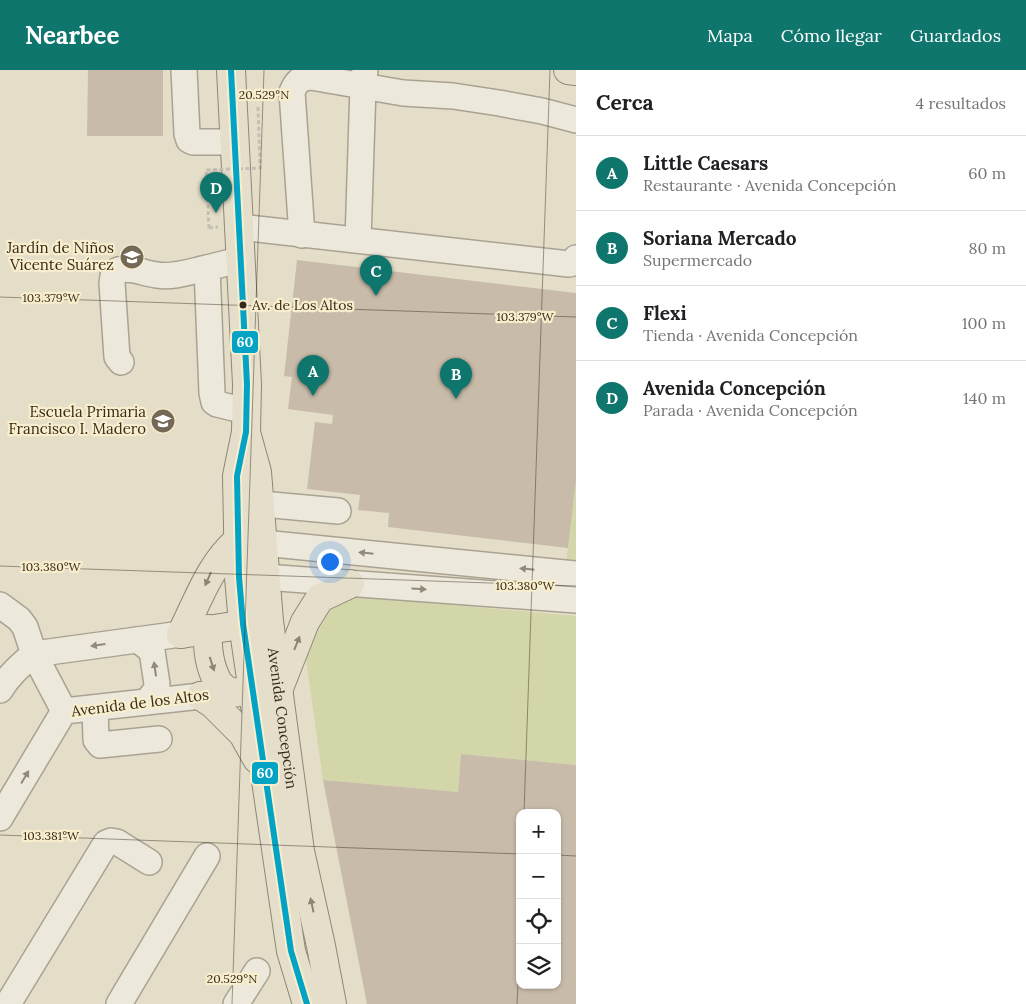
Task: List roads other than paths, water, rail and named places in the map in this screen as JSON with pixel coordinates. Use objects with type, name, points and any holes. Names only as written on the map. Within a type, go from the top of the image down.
[{"type":"main road","name":"Avenida Concepción","points":[[231,70],[239,260],[247,384],[246,421],[237,476],[248,502],[250,542],[239,577],[243,624],[241,692],[264,771],[291,951],[306,1004]]},
{"type":"main road","points":[[568,70],[576,71]]},
{"type":"main road","name":"Avenida Concepción","points":[[250,542],[266,577],[269,620],[300,851],[322,946],[332,1004]]},
{"type":"main road","points":[[181,634],[212,569],[225,552],[250,542]]},
{"type":"main road","points":[[239,577],[266,577]]},
{"type":"main road","points":[[279,688],[305,622],[320,598],[350,584]]},
{"type":"main road","points":[[181,634],[269,620]]},
{"type":"main road","points":[[208,630],[207,646],[211,664],[219,683],[241,692]]},
{"type":"main road","name":"Avenida de los Altos","points":[[201,696],[279,688]]},
{"type":"main road","points":[[201,696],[233,722],[243,734],[264,771]]},
{"type":"main road","points":[[322,946],[345,1004]]},
{"type":"main road","points":[[291,951],[292,1004]]},
{"type":"street","points":[[184,70],[187,134],[189,140],[193,142],[235,142]]},
{"type":"street","points":[[302,235],[292,92],[296,83],[302,78],[364,78],[403,93],[453,96],[500,103],[576,120]]},
{"type":"street","points":[[358,240],[364,78]]},
{"type":"street","points":[[239,227],[569,264],[576,258]]},
{"type":"street","points":[[121,362],[117,357],[112,283],[113,276],[118,270],[132,268],[163,276],[239,260]]},
{"type":"street","points":[[207,268],[212,398],[217,404],[246,421]]},
{"type":"street","points":[[248,502],[338,511]]},
{"type":"street","points":[[250,542],[576,574]]},
{"type":"street","points":[[266,577],[576,600]]},
{"type":"street","points":[[0,605],[25,627],[34,654],[64,711]]},
{"type":"street","points":[[0,690],[6,679],[34,654],[181,634]]},
{"type":"street","points":[[138,640],[152,652],[156,676],[156,690],[147,702]]},
{"type":"street","name":"Avenida de los Altos","points":[[0,818],[64,711],[201,696]]},
{"type":"street","points":[[95,708],[96,740],[100,746],[159,739]]},
{"type":"street","points":[[8,1004],[106,843],[116,842],[149,862]]},
{"type":"street","points":[[119,1004],[207,856]]},
{"type":"street","points":[[236,1004],[257,971]]},
{"type":"place","name":"Avenida Concepción","points":[[216,213]]},
{"type":"place","name":"Jardín de Niños Vicente Suárez","points":[[132,257]]},
{"type":"place","name":"Flexi","points":[[376,296]]},
{"type":"place","name":"Av. de Los Altos","points":[[243,305]]},
{"type":"place","name":"Little Caesars","points":[[313,396]]},
{"type":"place","name":"Soriana Mercado","points":[[456,399]]},
{"type":"place","name":"Escuela Primaria Francisco I. Madero","points":[[163,421]]}]
